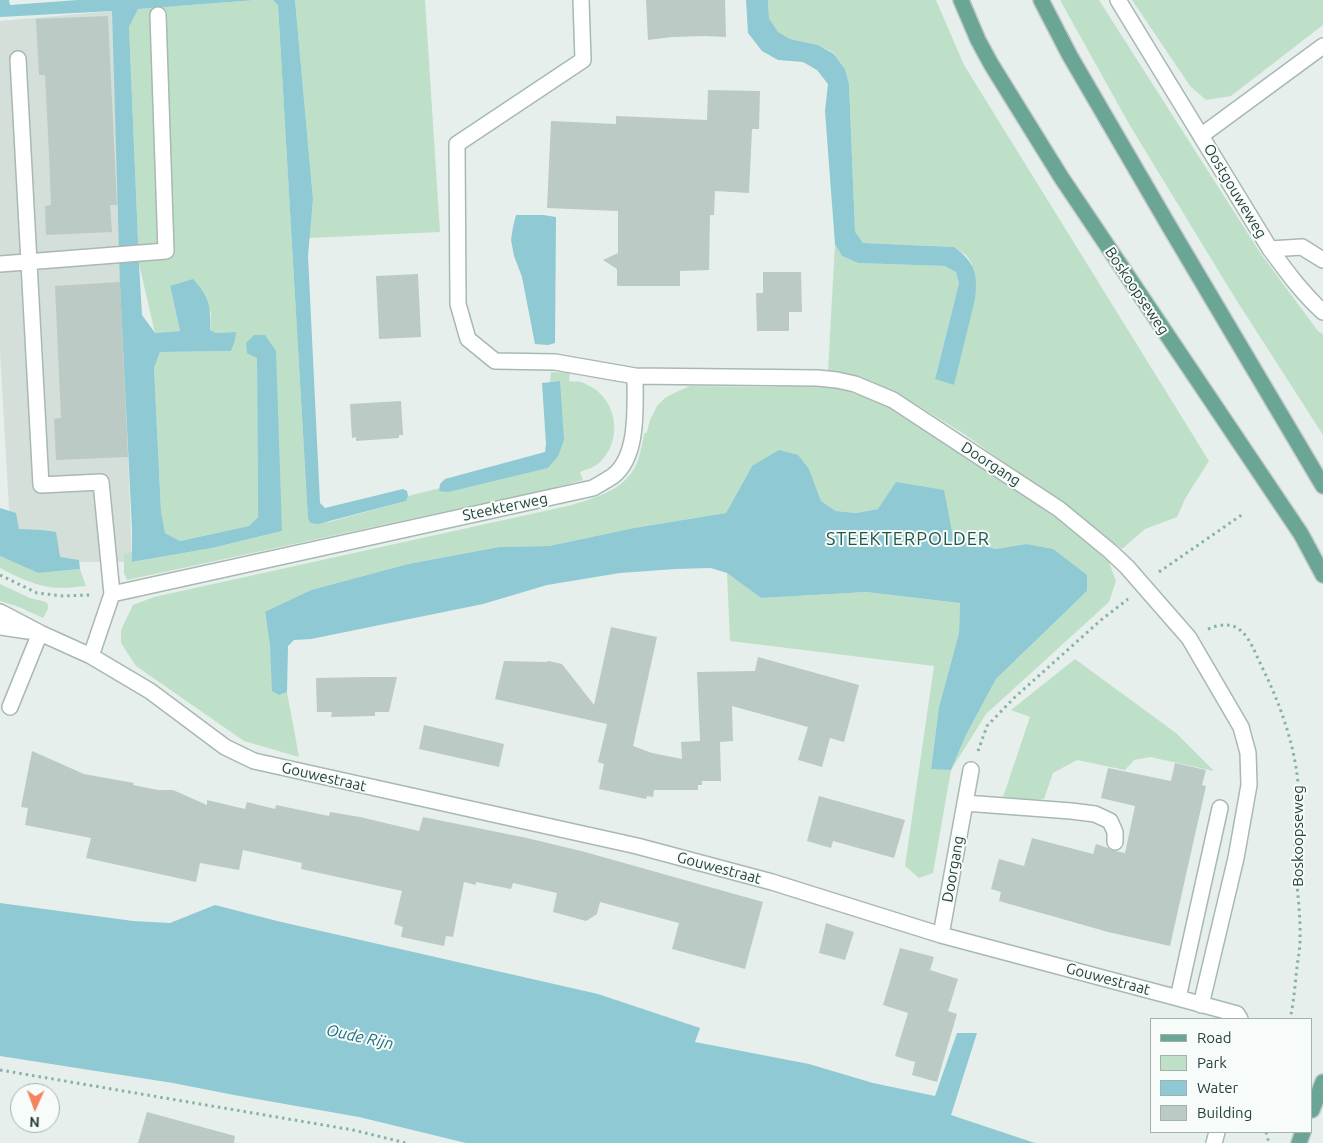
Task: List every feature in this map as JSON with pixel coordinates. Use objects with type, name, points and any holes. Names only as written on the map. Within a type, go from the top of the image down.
[{"type":"main road","name":"Boskoopseweg","points":[[961,0],[978,40],[991,64],[1061,177],[1301,534],[1323,575]]},
{"type":"main road","points":[[1041,0],[1070,56],[1323,486]]},
{"type":"main road","points":[[1313,1107],[1323,1082]]},
{"type":"street","points":[[581,0],[583,60],[457,144],[458,304],[468,339],[495,362],[554,362],[635,376]]},
{"type":"street","name":"Oostgouweweg","points":[[1118,0],[1270,249],[1302,247],[1323,260]]},
{"type":"street","points":[[0,264],[166,251],[158,15]]},
{"type":"street","name":"Oostgouweweg","points":[[1202,135],[1323,46]]},
{"type":"street","points":[[0,612],[91,656],[112,594],[101,482],[41,485],[18,58]]},
{"type":"street","points":[[1270,249],[1290,277],[1323,312]]},
{"type":"street","name":"Doorgang","points":[[635,376],[818,378],[855,384],[893,400],[1059,510],[1110,551],[1144,586]]},
{"type":"street","name":"Steekterweg","points":[[112,594],[593,488],[614,476],[625,463],[631,446],[635,376]]},
{"type":"street","points":[[1144,586],[1189,638],[1241,727],[1248,753],[1250,784],[1236,858],[1201,1004]]},
{"type":"street","points":[[0,627],[40,633]]},
{"type":"street","points":[[10,707],[40,633]]},
{"type":"street","name":"Gouwestraat","points":[[91,656],[150,691],[225,747],[254,761],[637,846],[772,882],[941,935],[1201,1004],[1236,1014],[1239,1018]]},
{"type":"street","name":"Doorgang","points":[[941,935],[971,770]]},
{"type":"street","points":[[965,803],[1094,814],[1110,821],[1115,842]]},
{"type":"street","points":[[1178,998],[1220,808]]},
{"type":"path","points":[[971,770],[987,726],[1014,698],[1101,620],[1163,569],[1243,514]]},
{"type":"path","points":[[0,575],[37,593],[63,596],[112,594]]},
{"type":"path","name":"Boskoopseweg","points":[[1189,638],[1218,625],[1230,625],[1242,630],[1253,646],[1271,685],[1293,750],[1299,804],[1295,847],[1300,940],[1290,1018]]},
{"type":"path","points":[[0,1070],[353,1130],[406,1143]]},
{"type":"shaded area","points":[[112,11],[132,562],[12,562],[0,351],[0,21]]},
{"type":"green space","points":[[273,0],[278,4],[308,519],[329,522],[406,501],[408,496],[440,488],[439,491],[548,468],[560,381],[550,382],[551,372],[570,373],[569,381],[584,383],[603,396],[612,414],[614,424],[612,444],[599,463],[580,472],[583,480],[549,489],[127,580],[124,573],[124,554],[132,552],[133,562],[212,548],[282,531],[257,357],[258,517],[249,526],[180,541],[165,533],[161,511],[154,368],[160,352],[231,351],[235,332],[216,333],[210,330],[211,312],[170,287],[180,331],[155,333],[139,264],[129,27],[137,9]]},
{"type":"green space","points":[[295,0],[425,0],[440,232],[309,238],[313,199]]},
{"type":"green space","points":[[768,0],[936,0],[964,65],[1209,461],[1186,497],[1177,517],[1145,529],[1122,549],[1096,528],[964,434],[899,394],[859,376],[828,371],[835,244],[842,256],[858,263],[945,266],[956,271],[959,283],[935,378],[954,385],[972,264],[966,255],[954,247],[863,243],[855,233],[849,84],[845,69],[834,53],[818,45],[790,39],[778,32],[769,18]]},
{"type":"green space","points":[[1060,0],[1099,0],[1261,254],[1318,331],[1323,334],[1323,435],[1235,298],[1129,124]]},
{"type":"green space","points":[[1132,0],[1323,0],[1323,25],[1231,96],[1206,100],[1190,86]]},
{"type":"green space","points":[[817,385],[840,388],[891,407],[959,450],[1056,518],[1109,562],[1116,581],[1109,602],[986,714],[951,770],[966,735],[996,679],[1087,591],[1026,544],[996,549],[964,541],[952,532],[878,509],[856,513],[836,511],[821,501],[809,469],[752,466],[726,513],[634,528],[549,546],[499,547],[408,564],[311,590],[265,613],[279,695],[287,692],[299,757],[244,741],[136,666],[121,643],[121,630],[133,605],[154,597],[572,505],[612,490],[628,477],[634,468],[639,457],[644,434],[647,432],[650,420],[657,406],[665,398],[690,386],[772,387]]},
{"type":"green space","points":[[0,556],[38,573],[80,569],[86,586],[54,588],[30,582],[0,568]]},
{"type":"green space","points":[[727,573],[761,598],[866,592],[960,603],[959,633],[939,707],[931,768],[951,770],[933,873],[919,878],[905,866],[934,666],[730,641]]},
{"type":"green space","points":[[0,584],[30,598],[46,602],[48,609],[43,618],[0,601]]},
{"type":"green space","points":[[1075,659],[1176,733],[1214,771],[1150,757],[1134,760],[1125,770],[1077,760],[1053,773],[1044,799],[1026,800],[1003,797],[1030,717],[1011,710]]},
{"type":"water","points":[[0,0],[9,0],[10,5],[78,0],[256,0],[138,9],[129,27],[139,264],[142,315],[155,333],[180,331],[170,286],[193,279],[203,291],[208,302],[210,330],[216,333],[236,332],[231,351],[160,352],[154,368],[161,511],[165,533],[180,541],[249,526],[258,517],[257,358],[247,353],[246,343],[254,335],[265,335],[276,351],[282,531],[212,548],[132,562],[120,284],[112,11],[0,17]]},
{"type":"water","points":[[273,0],[295,0],[313,199],[308,256],[320,503],[325,508],[403,489],[407,491],[408,496],[406,501],[318,524],[311,523],[308,519],[278,5]]},
{"type":"water","points":[[746,0],[768,0],[769,18],[778,32],[790,39],[818,45],[834,54],[845,69],[849,84],[855,232],[863,243],[954,247],[971,263],[976,282],[975,299],[954,385],[935,379],[959,283],[956,272],[945,266],[858,263],[842,256],[835,244],[825,111],[828,84],[817,70],[803,62],[778,60],[762,51],[748,33]]},
{"type":"water","points":[[516,215],[556,217],[555,343],[548,345],[535,344],[522,277],[514,256],[511,240]]},
{"type":"water","points":[[560,381],[564,440],[558,456],[548,468],[448,492],[439,491],[440,484],[445,479],[545,452],[542,383]]},
{"type":"water","points":[[779,450],[798,455],[809,469],[821,501],[836,511],[856,513],[878,509],[896,482],[944,490],[952,532],[964,541],[996,549],[1026,544],[1053,549],[1087,575],[1087,591],[996,679],[966,735],[951,770],[931,769],[939,707],[959,633],[960,603],[866,592],[761,598],[727,573],[711,568],[620,573],[547,585],[483,604],[311,639],[294,640],[288,646],[287,692],[279,695],[272,691],[270,645],[265,612],[311,590],[408,564],[499,547],[549,546],[634,528],[726,513],[752,466]]},
{"type":"water","points":[[0,508],[16,513],[19,529],[56,532],[60,557],[79,560],[80,569],[38,573],[0,556]]},
{"type":"water","name":"Oude Rijn","points":[[0,903],[133,921],[170,923],[215,905],[277,921],[598,994],[700,1028],[695,1042],[809,1064],[873,1083],[935,1096],[957,1033],[977,1033],[951,1115],[1035,1143],[466,1143],[359,1117],[173,1083],[0,1056]]},
{"type":"building","points":[[646,0],[725,0],[726,37],[672,37],[648,40]]},
{"type":"building","points":[[108,16],[117,205],[110,205],[112,232],[46,235],[45,206],[51,205],[49,155],[45,75],[39,75],[36,19]]},
{"type":"building","points":[[708,90],[760,91],[759,129],[752,129],[749,193],[715,191],[714,215],[710,215],[709,270],[680,271],[680,286],[617,286],[617,269],[603,260],[618,253],[618,211],[547,208],[551,121],[616,124],[616,116],[707,120]]},
{"type":"building","points":[[763,272],[801,272],[802,312],[789,312],[789,331],[757,331],[756,293],[763,293]]},
{"type":"building","points":[[418,274],[421,337],[379,339],[376,276]]},
{"type":"building","points":[[120,282],[128,457],[56,460],[54,419],[61,418],[55,286]]},
{"type":"building","points":[[401,401],[403,435],[399,435],[399,438],[356,441],[356,437],[352,438],[350,404]]},
{"type":"building","points":[[611,627],[657,637],[633,746],[652,753],[682,759],[681,742],[700,741],[697,672],[755,671],[758,657],[859,685],[844,742],[830,738],[822,767],[798,760],[808,727],[732,706],[733,741],[720,742],[721,781],[702,781],[702,785],[698,785],[698,790],[654,790],[653,797],[647,796],[646,799],[599,789],[604,764],[598,762],[607,724],[495,699],[504,661],[549,661],[562,664],[594,705]]},
{"type":"building","points":[[397,677],[389,712],[375,712],[375,716],[331,717],[332,712],[317,712],[316,678]]},
{"type":"building","points":[[424,725],[504,744],[499,767],[419,749]]},
{"type":"building","points":[[32,751],[84,774],[134,783],[133,785],[158,790],[173,790],[207,805],[207,800],[245,809],[247,802],[275,809],[276,805],[329,816],[330,812],[360,817],[419,831],[423,817],[585,852],[763,902],[745,969],[672,949],[679,923],[600,902],[597,914],[586,921],[553,912],[557,893],[513,883],[511,889],[476,882],[476,885],[464,882],[453,937],[446,936],[444,946],[401,937],[403,927],[394,924],[402,891],[301,869],[302,863],[243,850],[239,870],[200,863],[196,882],[86,858],[91,838],[25,825],[28,808],[21,807]]},
{"type":"building","points":[[1175,763],[1206,770],[1202,785],[1206,786],[1170,946],[1108,932],[999,901],[1001,892],[991,889],[999,859],[1024,866],[1032,838],[1093,854],[1096,844],[1125,853],[1135,806],[1101,798],[1108,768],[1171,781]]},
{"type":"building","points":[[819,796],[905,820],[894,858],[833,841],[831,848],[807,841]]},
{"type":"building","points":[[826,923],[854,932],[845,960],[819,953]]},
{"type":"building","points":[[900,948],[934,957],[930,970],[958,979],[948,1011],[957,1014],[937,1082],[912,1075],[915,1062],[895,1056],[908,1013],[883,1005]]},
{"type":"building","points":[[147,1112],[235,1136],[234,1143],[138,1143]]},
{"type":"district","name":"STEEKTERPOLDER","points":[[908,539]]}]
